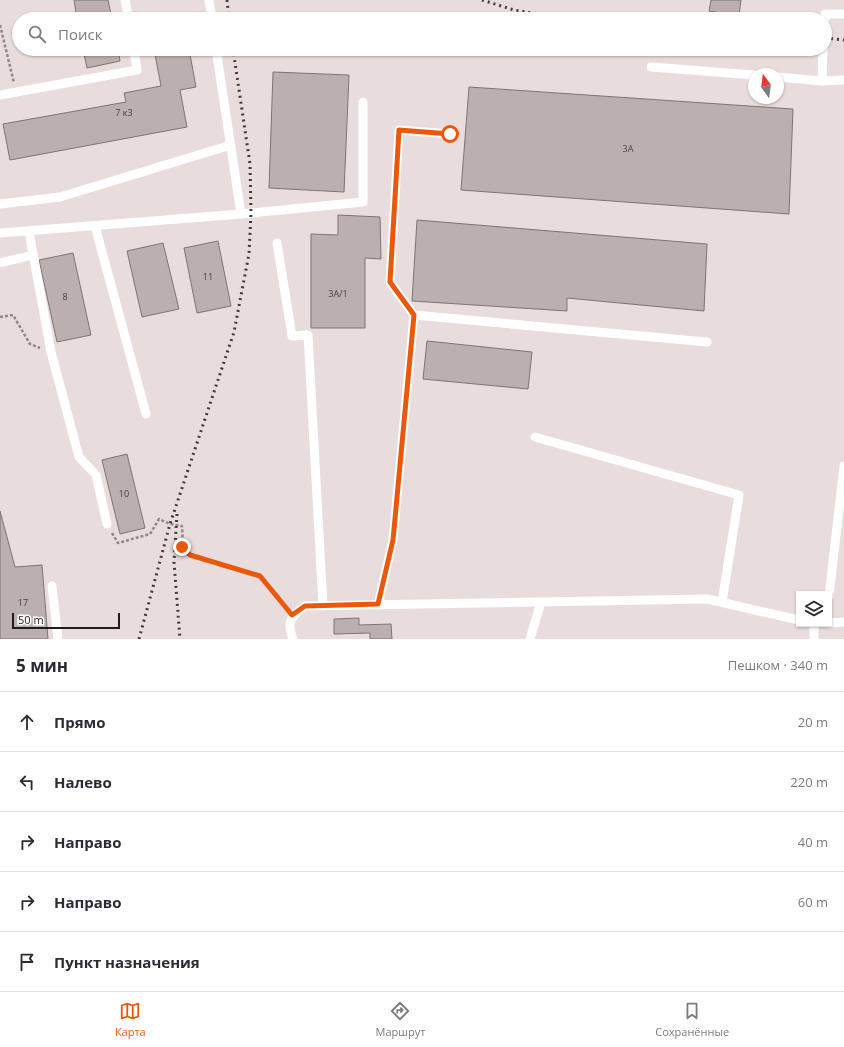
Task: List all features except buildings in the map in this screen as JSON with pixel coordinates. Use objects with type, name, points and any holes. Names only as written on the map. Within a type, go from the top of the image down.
[{"type":"lane","points":[[125,0],[128,12]]},
{"type":"lane","points":[[209,0],[211,12]]},
{"type":"lane","points":[[832,14],[844,14]]},
{"type":"lane","points":[[0,95],[137,70],[135,56]]},
{"type":"lane","points":[[217,56],[241,214]]},
{"type":"lane","points":[[822,81],[823,56]]},
{"type":"lane","points":[[651,67],[748,75]]},
{"type":"lane","points":[[784,78],[822,81],[844,80]]},
{"type":"lane","points":[[0,233],[29,232],[241,214],[363,202],[363,102]]},
{"type":"lane","points":[[378,604],[393,540],[414,315],[390,282],[399,130],[450,134]]},
{"type":"lane","points":[[0,204],[60,198],[231,145]]},
{"type":"lane","points":[[95,226],[146,414]]},
{"type":"lane","points":[[29,232],[51,352],[80,457],[96,475],[107,524]]},
{"type":"lane","points":[[277,243],[292,336],[308,335],[323,606]]},
{"type":"lane","points":[[0,263],[34,255]]},
{"type":"lane","points":[[414,315],[707,342]]},
{"type":"lane","points":[[535,437],[739,495],[722,602]]},
{"type":"lane","points":[[830,591],[844,466]]},
{"type":"lane","points":[[52,586],[58,639]]},
{"type":"lane","points":[[293,639],[289,629],[292,615],[305,606],[708,599],[796,619]]},
{"type":"lane","points":[[530,639],[540,602]]},
{"type":"lane","points":[[832,623],[844,622]]},
{"type":"lane","points":[[814,627],[814,639]]},
{"type":"path","points":[[0,25],[16,92]]},
{"type":"path","points":[[0,318],[13,315],[30,344],[51,352]]},
{"type":"path","points":[[107,524],[118,543],[150,534],[159,519],[170,524],[182,526],[182,547],[190,555],[260,576],[292,615]]},
{"type":"railway","points":[[227,0],[228,12]]},
{"type":"railway","points":[[482,0],[514,10],[526,12]]},
{"type":"railway","points":[[832,39],[844,40]]},
{"type":"railway","points":[[139,639],[170,524],[234,332],[249,254],[251,213],[250,164],[234,56]]},
{"type":"railway","points":[[177,514],[174,562],[180,639]]},
{"type":"route","points":[[182,547],[190,555],[260,576],[292,615],[305,606],[378,604],[393,540],[414,315],[390,282],[399,130],[450,134]]}]
